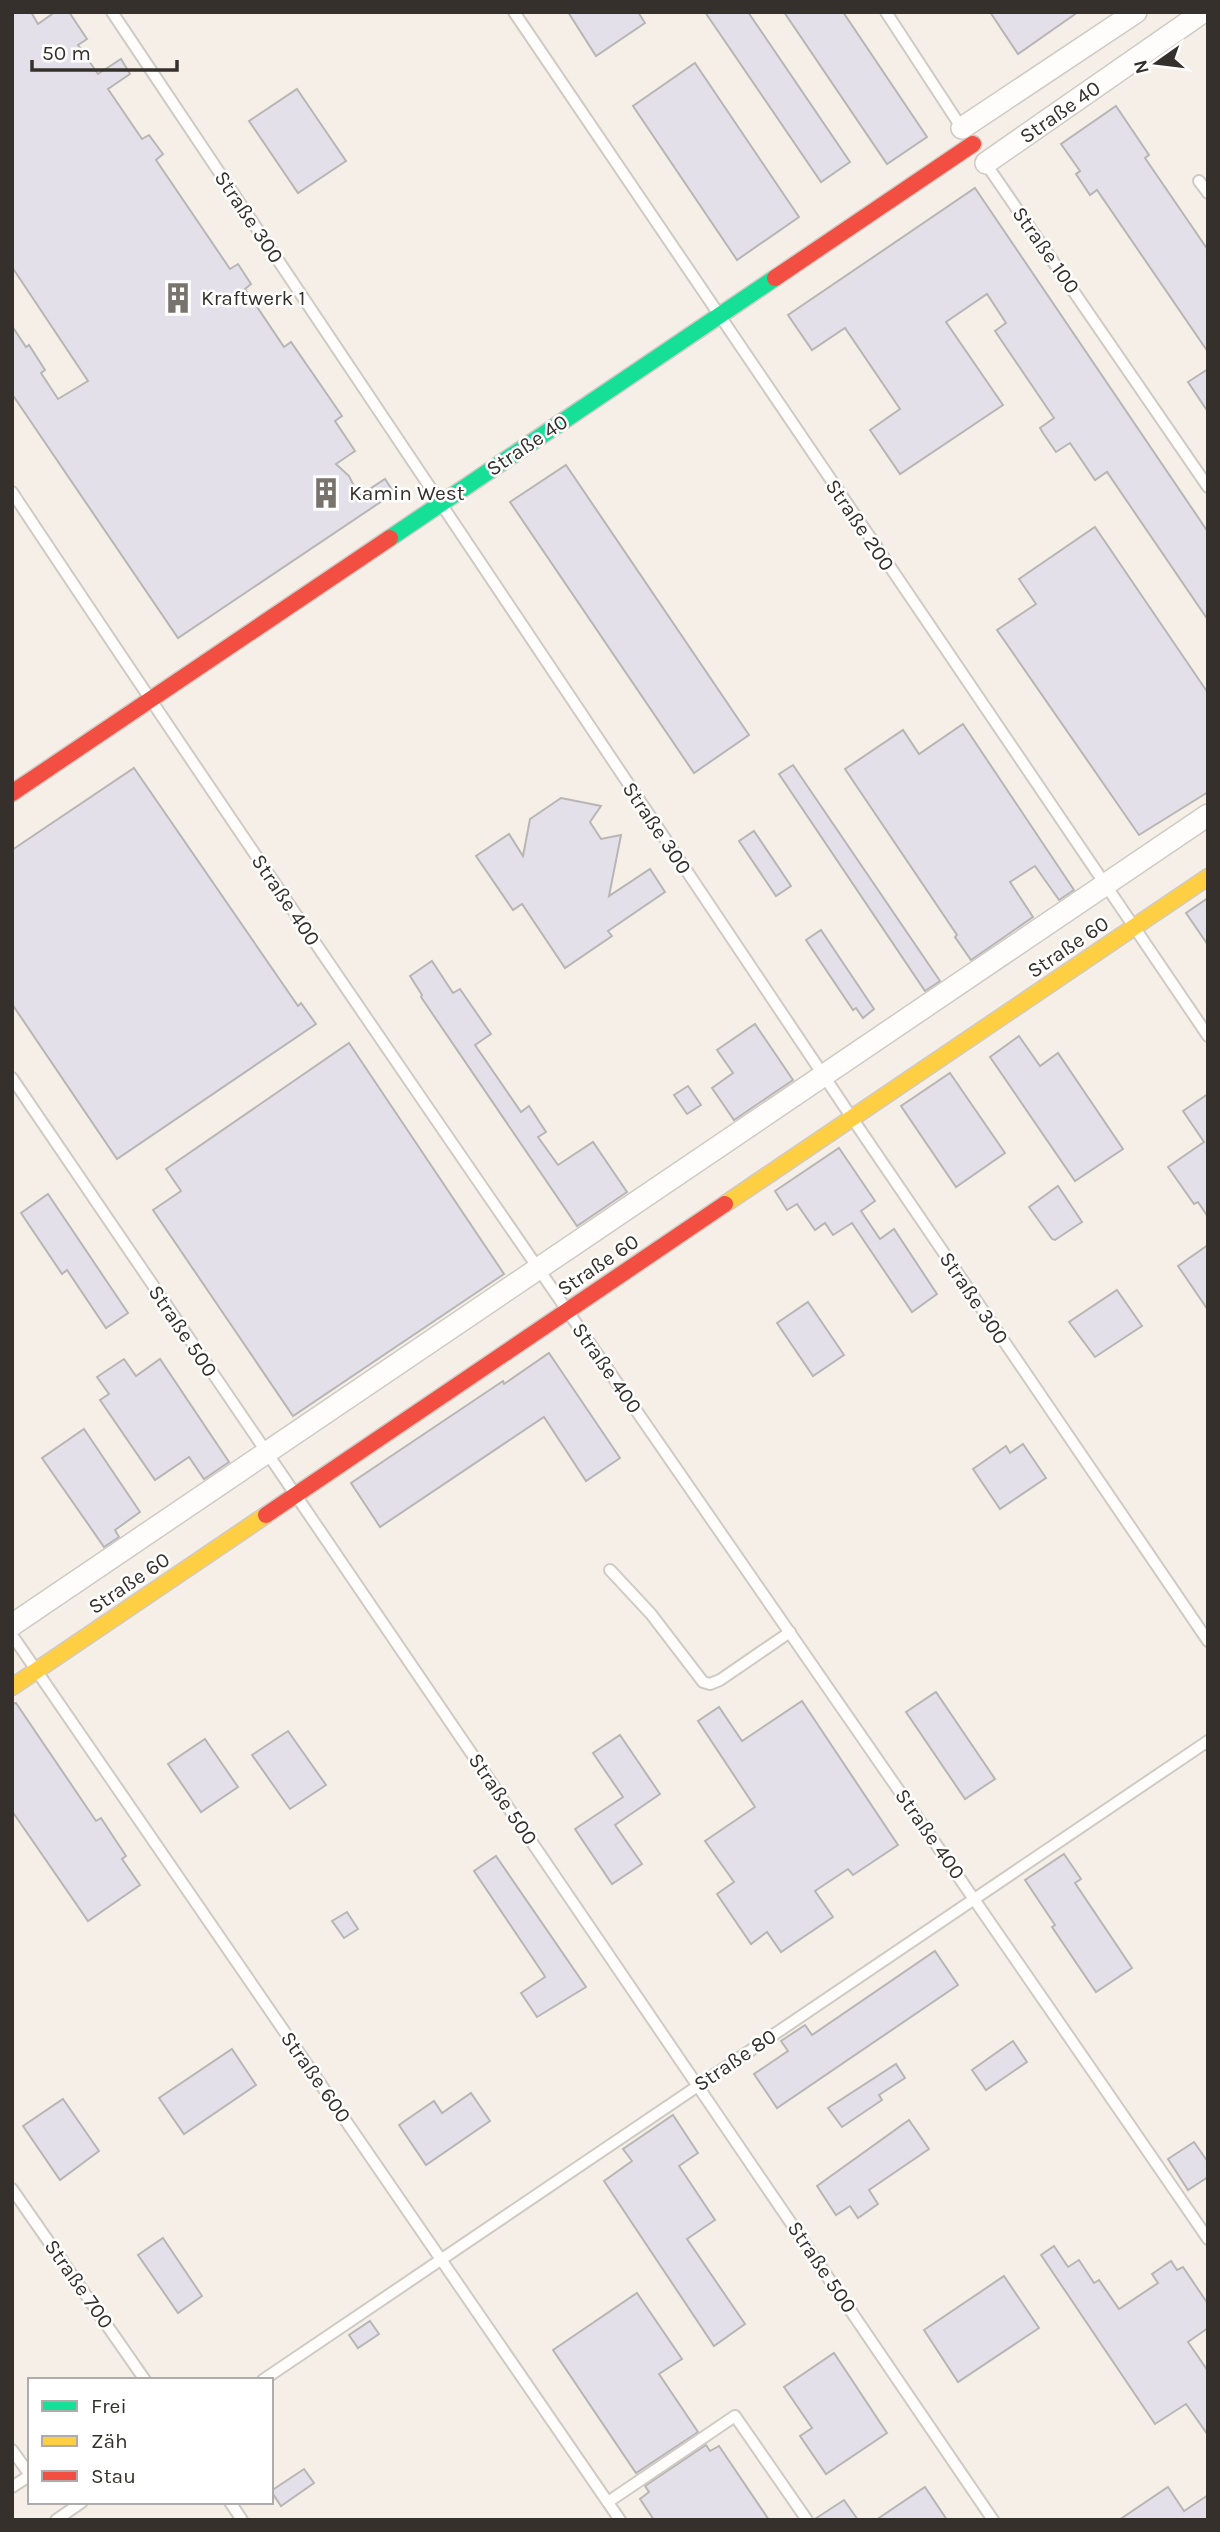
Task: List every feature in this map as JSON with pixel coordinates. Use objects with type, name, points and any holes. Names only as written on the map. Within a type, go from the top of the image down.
[{"type":"street","points":[[967,136],[1136,12]]},
{"type":"street","name":"Straße 40","points":[[986,163],[1203,12]]},
{"type":"street","name":"Straße 40","points":[[12,793],[717,316],[967,136]]},
{"type":"street","points":[[12,1625],[1208,816]]},
{"type":"street","name":"Straße 60","points":[[12,1686],[1208,877]]},
{"type":"lane","name":"Straße 300","points":[[112,12],[823,1076],[1208,1641]]},
{"type":"lane","name":"Straße 200","points":[[514,12],[717,316],[1208,1036]]},
{"type":"lane","name":"Straße 100","points":[[886,12],[967,136],[1208,487]]},
{"type":"lane","points":[[1199,181],[1208,193]]},
{"type":"lane","name":"Straße 400","points":[[12,492],[150,700],[567,1311],[1208,2239]]},
{"type":"lane","name":"Straße 500","points":[[12,1078],[993,2520]]},
{"type":"lane","points":[[610,1570],[651,1614],[703,1682],[710,1684],[720,1680],[790,1632]]},
{"type":"lane","name":"Straße 600","points":[[12,1635],[620,2520]]},
{"type":"lane","name":"Straße 80","points":[[266,2378],[1208,1741]]},
{"type":"lane","name":"Straße 700","points":[[12,2189],[144,2378]]},
{"type":"lane","points":[[608,2502],[735,2416],[807,2520]]},
{"type":"lane","points":[[12,2451],[28,2474]]},
{"type":"lane","points":[[12,2487],[28,2476]]},
{"type":"lane","points":[[56,2520],[79,2504]]},
{"type":"lane","points":[[231,2504],[242,2520]]},
{"type":"building","points":[[12,12],[31,12],[38,24],[55,12],[69,12],[87,39],[78,45],[98,74],[121,59],[130,74],[108,89],[142,139],[149,135],[163,154],[156,160],[230,269],[238,264],[251,284],[245,289],[284,347],[291,342],[342,416],[335,421],[355,451],[336,464],[349,476],[359,496],[385,479],[394,493],[178,638],[12,394],[12,326],[26,347],[29,345],[45,370],[41,373],[58,399],[88,381],[12,267]]},
{"type":"building","points":[[568,12],[638,12],[645,23],[596,56]]},
{"type":"building","points":[[705,12],[748,12],[850,162],[821,182]]},
{"type":"building","points":[[784,12],[843,12],[927,137],[887,164]]},
{"type":"building","points":[[990,12],[1078,12],[1018,54]]},
{"type":"building","points":[[695,63],[799,217],[737,260],[633,106]]},
{"type":"building","points":[[297,89],[346,161],[298,193],[249,121]]},
{"type":"building","points":[[1116,106],[1149,155],[1145,158],[1208,250],[1208,352],[1097,190],[1090,195],[1076,174],[1080,171],[1061,144]]},
{"type":"building","points":[[975,188],[1208,532],[1208,620],[1107,472],[1095,480],[1070,443],[1056,452],[1043,433],[1040,428],[1054,418],[995,331],[1006,323],[987,294],[946,322],[1003,405],[900,474],[870,430],[900,409],[845,328],[812,350],[788,315]]},
{"type":"building","points":[[1208,369],[1208,412],[1188,382]]},
{"type":"building","points":[[566,465],[749,735],[694,773],[510,502]]},
{"type":"building","points":[[1095,527],[1208,693],[1208,792],[1139,835],[997,630],[1036,604],[1019,579]]},
{"type":"building","points":[[963,724],[1074,890],[1059,900],[1035,866],[1010,882],[1033,917],[971,960],[845,769],[903,730],[919,754]]},
{"type":"building","points":[[793,765],[940,981],[925,991],[779,774]]},
{"type":"building","points":[[134,768],[298,1006],[301,1003],[316,1024],[117,1159],[12,1004],[12,850]]},
{"type":"building","points":[[561,798],[601,806],[590,822],[601,839],[621,835],[609,896],[650,869],[665,892],[608,931],[612,936],[565,968],[522,904],[513,910],[476,856],[509,834],[523,856],[530,819]]},
{"type":"building","points":[[754,831],[791,886],[776,896],[739,841]]},
{"type":"building","points":[[1208,898],[1208,945],[1186,913]]},
{"type":"building","points":[[821,930],[874,1009],[863,1018],[856,1008],[853,1010],[806,940]]},
{"type":"building","points":[[432,961],[453,993],[460,989],[491,1034],[475,1045],[521,1112],[529,1106],[546,1132],[538,1137],[558,1165],[593,1142],[627,1192],[577,1226],[421,997],[410,976]]},
{"type":"building","points":[[755,1024],[793,1080],[734,1120],[712,1088],[733,1073],[717,1050]]},
{"type":"building","points":[[1019,1036],[1040,1066],[1058,1053],[1123,1149],[1075,1181],[990,1057]]},
{"type":"building","points":[[349,1043],[504,1274],[293,1416],[153,1210],[181,1191],[166,1169]]},
{"type":"building","points":[[950,1073],[1005,1153],[956,1187],[901,1106]]},
{"type":"building","points":[[688,1086],[701,1105],[687,1114],[674,1095]]},
{"type":"building","points":[[1208,1094],[1208,1217],[1198,1202],[1194,1204],[1168,1167],[1204,1142],[1183,1111]]},
{"type":"building","points":[[839,1148],[875,1201],[861,1211],[880,1239],[894,1229],[937,1294],[912,1312],[852,1223],[833,1235],[825,1223],[815,1230],[797,1204],[787,1210],[775,1191]]},
{"type":"building","points":[[1058,1186],[1082,1222],[1055,1240],[1029,1207]]},
{"type":"building","points":[[48,1194],[128,1313],[106,1328],[67,1270],[62,1274],[21,1213]]},
{"type":"building","points":[[1208,1245],[1208,1310],[1178,1266]]},
{"type":"building","points":[[1117,1290],[1142,1326],[1095,1357],[1069,1322]]},
{"type":"building","points":[[808,1302],[844,1355],[813,1376],[777,1323]]},
{"type":"building","points":[[549,1353],[620,1458],[586,1481],[544,1417],[380,1527],[351,1483]]},
{"type":"building","points":[[124,1359],[136,1376],[160,1359],[229,1462],[204,1479],[189,1457],[155,1480],[100,1400],[109,1394],[97,1377]]},
{"type":"building","points":[[84,1429],[140,1512],[115,1530],[119,1537],[104,1547],[42,1458]]},
{"type":"building","points":[[1023,1444],[1046,1478],[1000,1509],[973,1469],[1006,1446],[1010,1453]]},
{"type":"building","points":[[936,1692],[995,1779],[965,1799],[906,1712]]},
{"type":"building","points":[[802,1701],[898,1845],[853,1875],[848,1869],[815,1891],[833,1917],[781,1952],[767,1932],[751,1944],[717,1894],[734,1882],[705,1841],[755,1807],[698,1721],[719,1707],[742,1741]]},
{"type":"building","points":[[16,1703],[96,1821],[101,1818],[126,1856],[122,1859],[140,1885],[88,1921],[12,1811],[12,1704]]},
{"type":"building","points":[[288,1731],[326,1785],[290,1809],[252,1755]]},
{"type":"building","points":[[620,1735],[660,1794],[615,1825],[642,1864],[612,1884],[575,1829],[623,1797],[593,1753]]},
{"type":"building","points":[[205,1739],[238,1787],[201,1812],[168,1764]]},
{"type":"building","points":[[1064,1854],[1081,1879],[1075,1883],[1132,1968],[1096,1992],[1052,1927],[1055,1925],[1025,1880]]},
{"type":"building","points":[[496,1856],[586,1987],[537,2017],[521,1993],[545,1977],[474,1871]]},
{"type":"building","points":[[347,1912],[358,1929],[344,1938],[332,1921]]},
{"type":"building","points":[[935,1951],[958,1985],[777,2108],[754,2074],[788,2051],[781,2041],[805,2025],[812,2035]]},
{"type":"building","points":[[1013,2041],[1027,2062],[986,2090],[972,2070]]},
{"type":"building","points":[[232,2049],[256,2085],[184,2134],[159,2098]]},
{"type":"building","points":[[896,2064],[905,2078],[879,2095],[882,2100],[842,2127],[828,2108]]},
{"type":"building","points":[[471,2093],[490,2121],[426,2165],[399,2125],[434,2101],[442,2113]]},
{"type":"building","points":[[63,2099],[99,2151],[60,2180],[23,2126]]},
{"type":"building","points":[[673,2115],[698,2153],[679,2166],[715,2220],[687,2239],[745,2324],[714,2346],[604,2181],[632,2161],[623,2149]]},
{"type":"building","points":[[909,2120],[929,2149],[869,2190],[878,2204],[858,2218],[850,2206],[836,2215],[817,2186]]},
{"type":"building","points":[[1194,2142],[1208,2162],[1208,2177],[1188,2190],[1168,2159]]},
{"type":"building","points":[[163,2238],[202,2296],[178,2313],[138,2255]]},
{"type":"building","points":[[1054,2246],[1068,2267],[1079,2260],[1094,2283],[1099,2280],[1119,2309],[1158,2283],[1152,2274],[1171,2261],[1177,2270],[1183,2267],[1208,2304],[1208,2328],[1188,2342],[1208,2371],[1208,2435],[1186,2404],[1155,2424],[1041,2255]]},
{"type":"building","points":[[1004,2276],[1039,2328],[958,2382],[924,2330]]},
{"type":"building","points":[[637,2293],[682,2359],[659,2374],[698,2432],[636,2473],[553,2350]]},
{"type":"building","points":[[370,2321],[379,2334],[358,2348],[349,2335]]},
{"type":"building","points":[[834,2353],[887,2433],[826,2474],[800,2436],[812,2428],[784,2387]]},
{"type":"building","points":[[706,2445],[710,2451],[719,2446],[769,2520],[654,2520],[640,2499],[649,2492],[645,2486]]},
{"type":"building","points":[[304,2469],[314,2483],[281,2506],[273,2490]]},
{"type":"building","points":[[925,2487],[947,2520],[876,2520]]},
{"type":"building","points":[[1168,2487],[1184,2511],[1208,2495],[1208,2520],[1119,2520]]},
{"type":"building","points":[[844,2500],[858,2520],[815,2520],[815,2519]]},
{"type":"traffic: fast","points":[[390,538],[775,278]]},
{"type":"traffic: slow","points":[[725,1204],[1208,877]]},
{"type":"traffic: slow","points":[[12,1687],[266,1515]]},
{"type":"traffic: jam","points":[[775,278],[973,144]]},
{"type":"traffic: jam","points":[[12,793],[390,538]]},
{"type":"traffic: jam","points":[[266,1515],[725,1204]]},
{"type":"place","name":"Kraftwerk 1","points":[[178,298]]},
{"type":"place","name":"Kamin West","points":[[326,493]]}]
